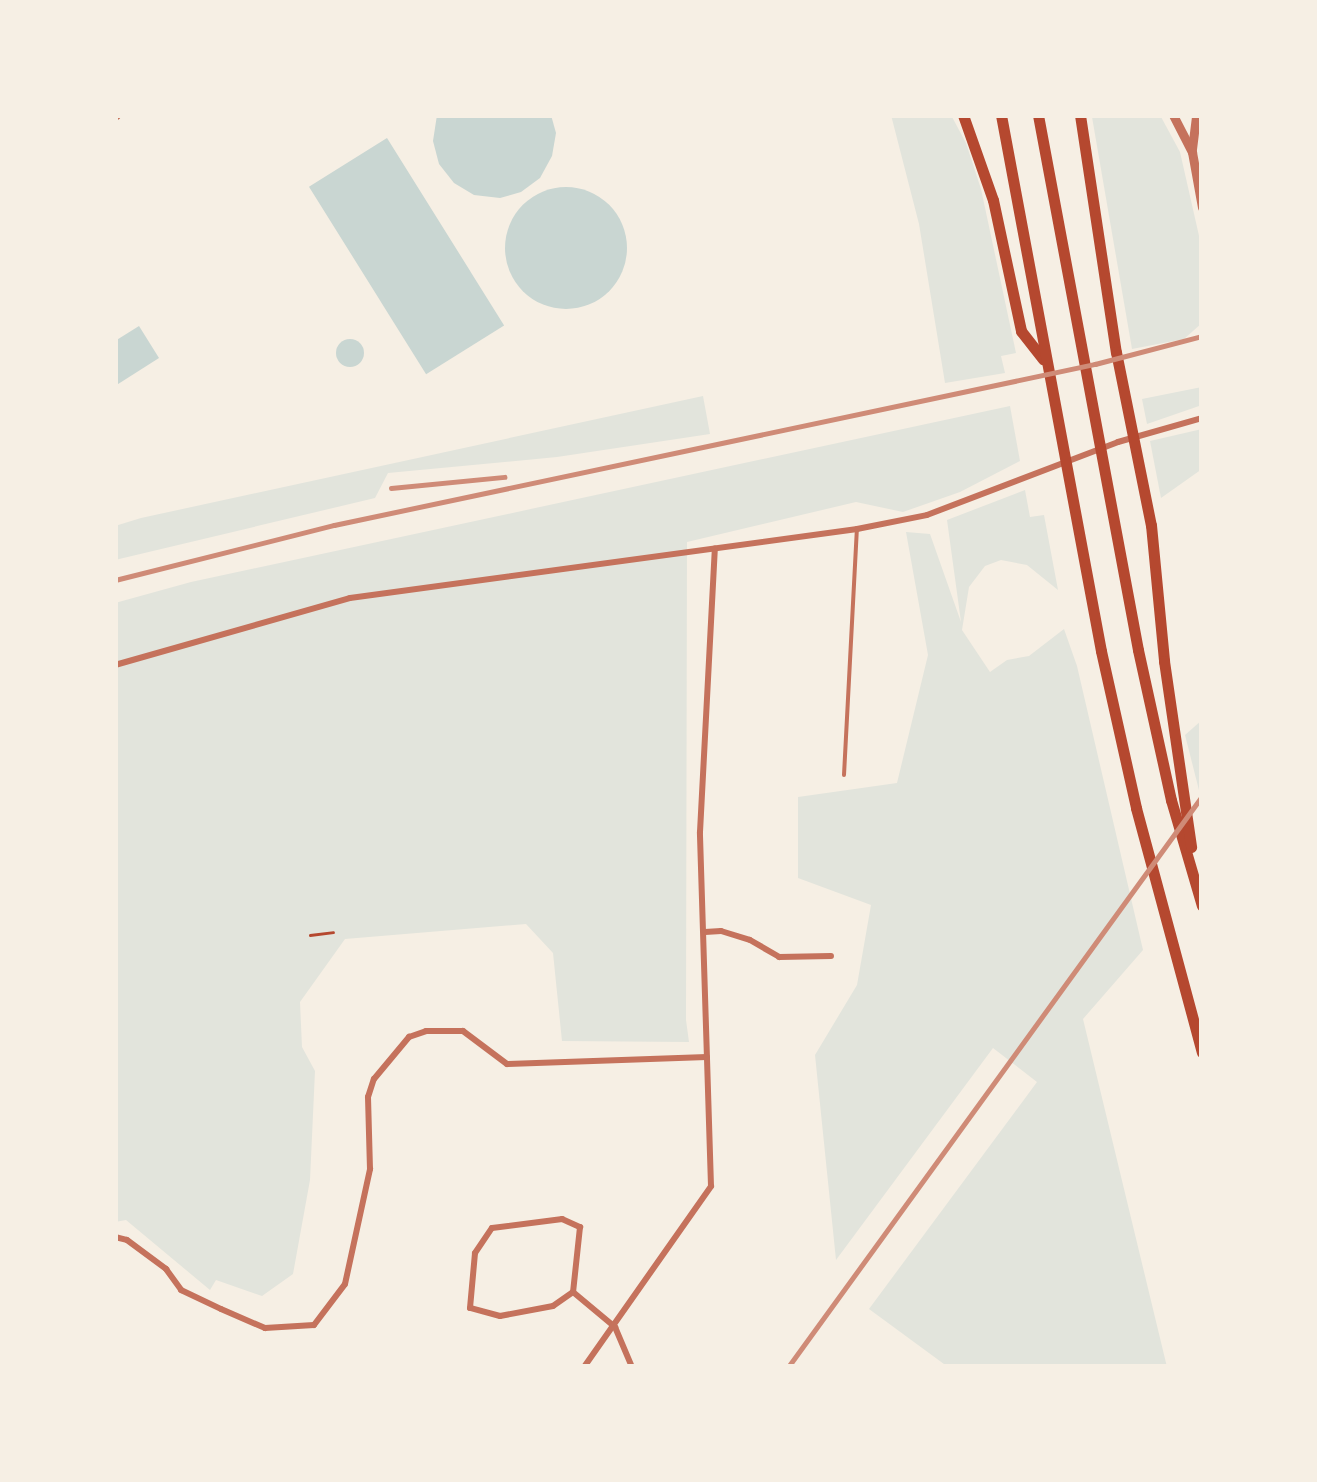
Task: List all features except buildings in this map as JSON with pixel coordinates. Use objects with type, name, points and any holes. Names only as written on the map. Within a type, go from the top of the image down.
[{"type":"highway","points":[[964,115],[993,200],[1021,331],[1046,362]]},
{"type":"highway","points":[[1001,115],[1069,492],[1136,808],[1202,1052]]},
{"type":"highway","points":[[1038,115],[1106,486],[1170,800],[1202,906]]},
{"type":"highway","points":[[1080,115],[1116,352],[1142,480],[1196,886]]},
{"type":"street","points":[[1173,115],[1192,152]]},
{"type":"street","points":[[1196,115],[1192,152],[1202,207]]},
{"type":"street","points":[[115,665],[350,598],[857,529],[926,515],[1118,442],[1202,418]]},
{"type":"street","points":[[584,1367],[711,1186],[700,832],[715,548]]},
{"type":"street","points":[[705,932],[735,936],[778,957],[831,956]]},
{"type":"street","points":[[115,1237],[128,1240],[166,1269],[181,1290],[221,1309],[265,1328],[314,1325],[333,1306],[345,1284],[370,1169],[368,1097],[374,1079],[409,1037],[426,1030],[463,1031],[508,1064],[707,1057]]},
{"type":"street","points":[[562,1219],[580,1227],[573,1292],[553,1306],[500,1316],[470,1308],[476,1252],[492,1228],[562,1219]]},
{"type":"street","points":[[573,1292],[615,1327],[632,1367]]},
{"type":"lane","points":[[844,774],[857,529]]},
{"type":"path","points":[[310,935],[334,932]]},
{"type":"shaded area","points":[[437,115],[551,115],[556,133],[552,156],[540,178],[521,192],[500,198],[474,195],[454,183],[439,164],[433,141]]},
{"type":"shaded area","points":[[891,115],[951,115],[966,143],[981,189],[1016,353],[1001,356],[1005,373],[945,383],[919,224]]},
{"type":"shaded area","points":[[1160,115],[1180,152],[1202,249],[1202,323],[1184,339],[1132,349],[1092,117]]},
{"type":"shaded area","points":[[387,138],[504,325],[426,374],[309,187]]},
{"type":"shaded area","points":[[566,187],[589,192],[609,205],[622,225],[627,248],[622,271],[609,291],[589,304],[566,309],[543,304],[523,291],[510,271],[505,248],[510,225],[523,205],[543,192]]},
{"type":"shaded area","points":[[139,326],[159,358],[115,386],[115,341]]},
{"type":"shaded area","points":[[350,339],[360,343],[364,353],[360,363],[350,367],[340,363],[336,353],[340,343]]},
{"type":"shaded area","points":[[1202,387],[1202,405],[1147,424],[1142,399]]},
{"type":"shaded area","points":[[703,396],[710,434],[557,457],[388,473],[375,498],[115,560],[115,526],[141,518]]},
{"type":"shaded area","points":[[1010,406],[1020,461],[960,492],[903,512],[856,502],[687,542],[689,1042],[562,1041],[553,953],[526,924],[345,939],[300,1002],[302,1047],[315,1071],[310,1180],[293,1274],[262,1296],[216,1280],[210,1290],[126,1220],[115,1222],[115,603],[191,582]]},
{"type":"shaded area","points":[[1202,429],[1202,469],[1161,498],[1150,441]]},
{"type":"shaded area","points":[[1025,490],[1030,517],[1044,515],[1058,590],[1027,565],[1001,560],[985,566],[969,587],[962,630],[990,672],[1007,660],[1029,656],[1064,629],[1077,666],[1143,950],[1083,1019],[1167,1367],[948,1367],[869,1309],[1037,1082],[993,1048],[836,1260],[815,1055],[857,985],[871,905],[798,878],[798,797],[897,783],[928,655],[906,532],[930,534],[961,622],[947,520]]},
{"type":"shaded area","points":[[1202,720],[1202,802],[1185,735]]},
{"type":"railway","points":[[115,580],[334,525],[1095,364],[1202,336]]},
{"type":"railway","points":[[391,488],[504,477]]},
{"type":"railway","points":[[788,1367],[1202,796]]}]
